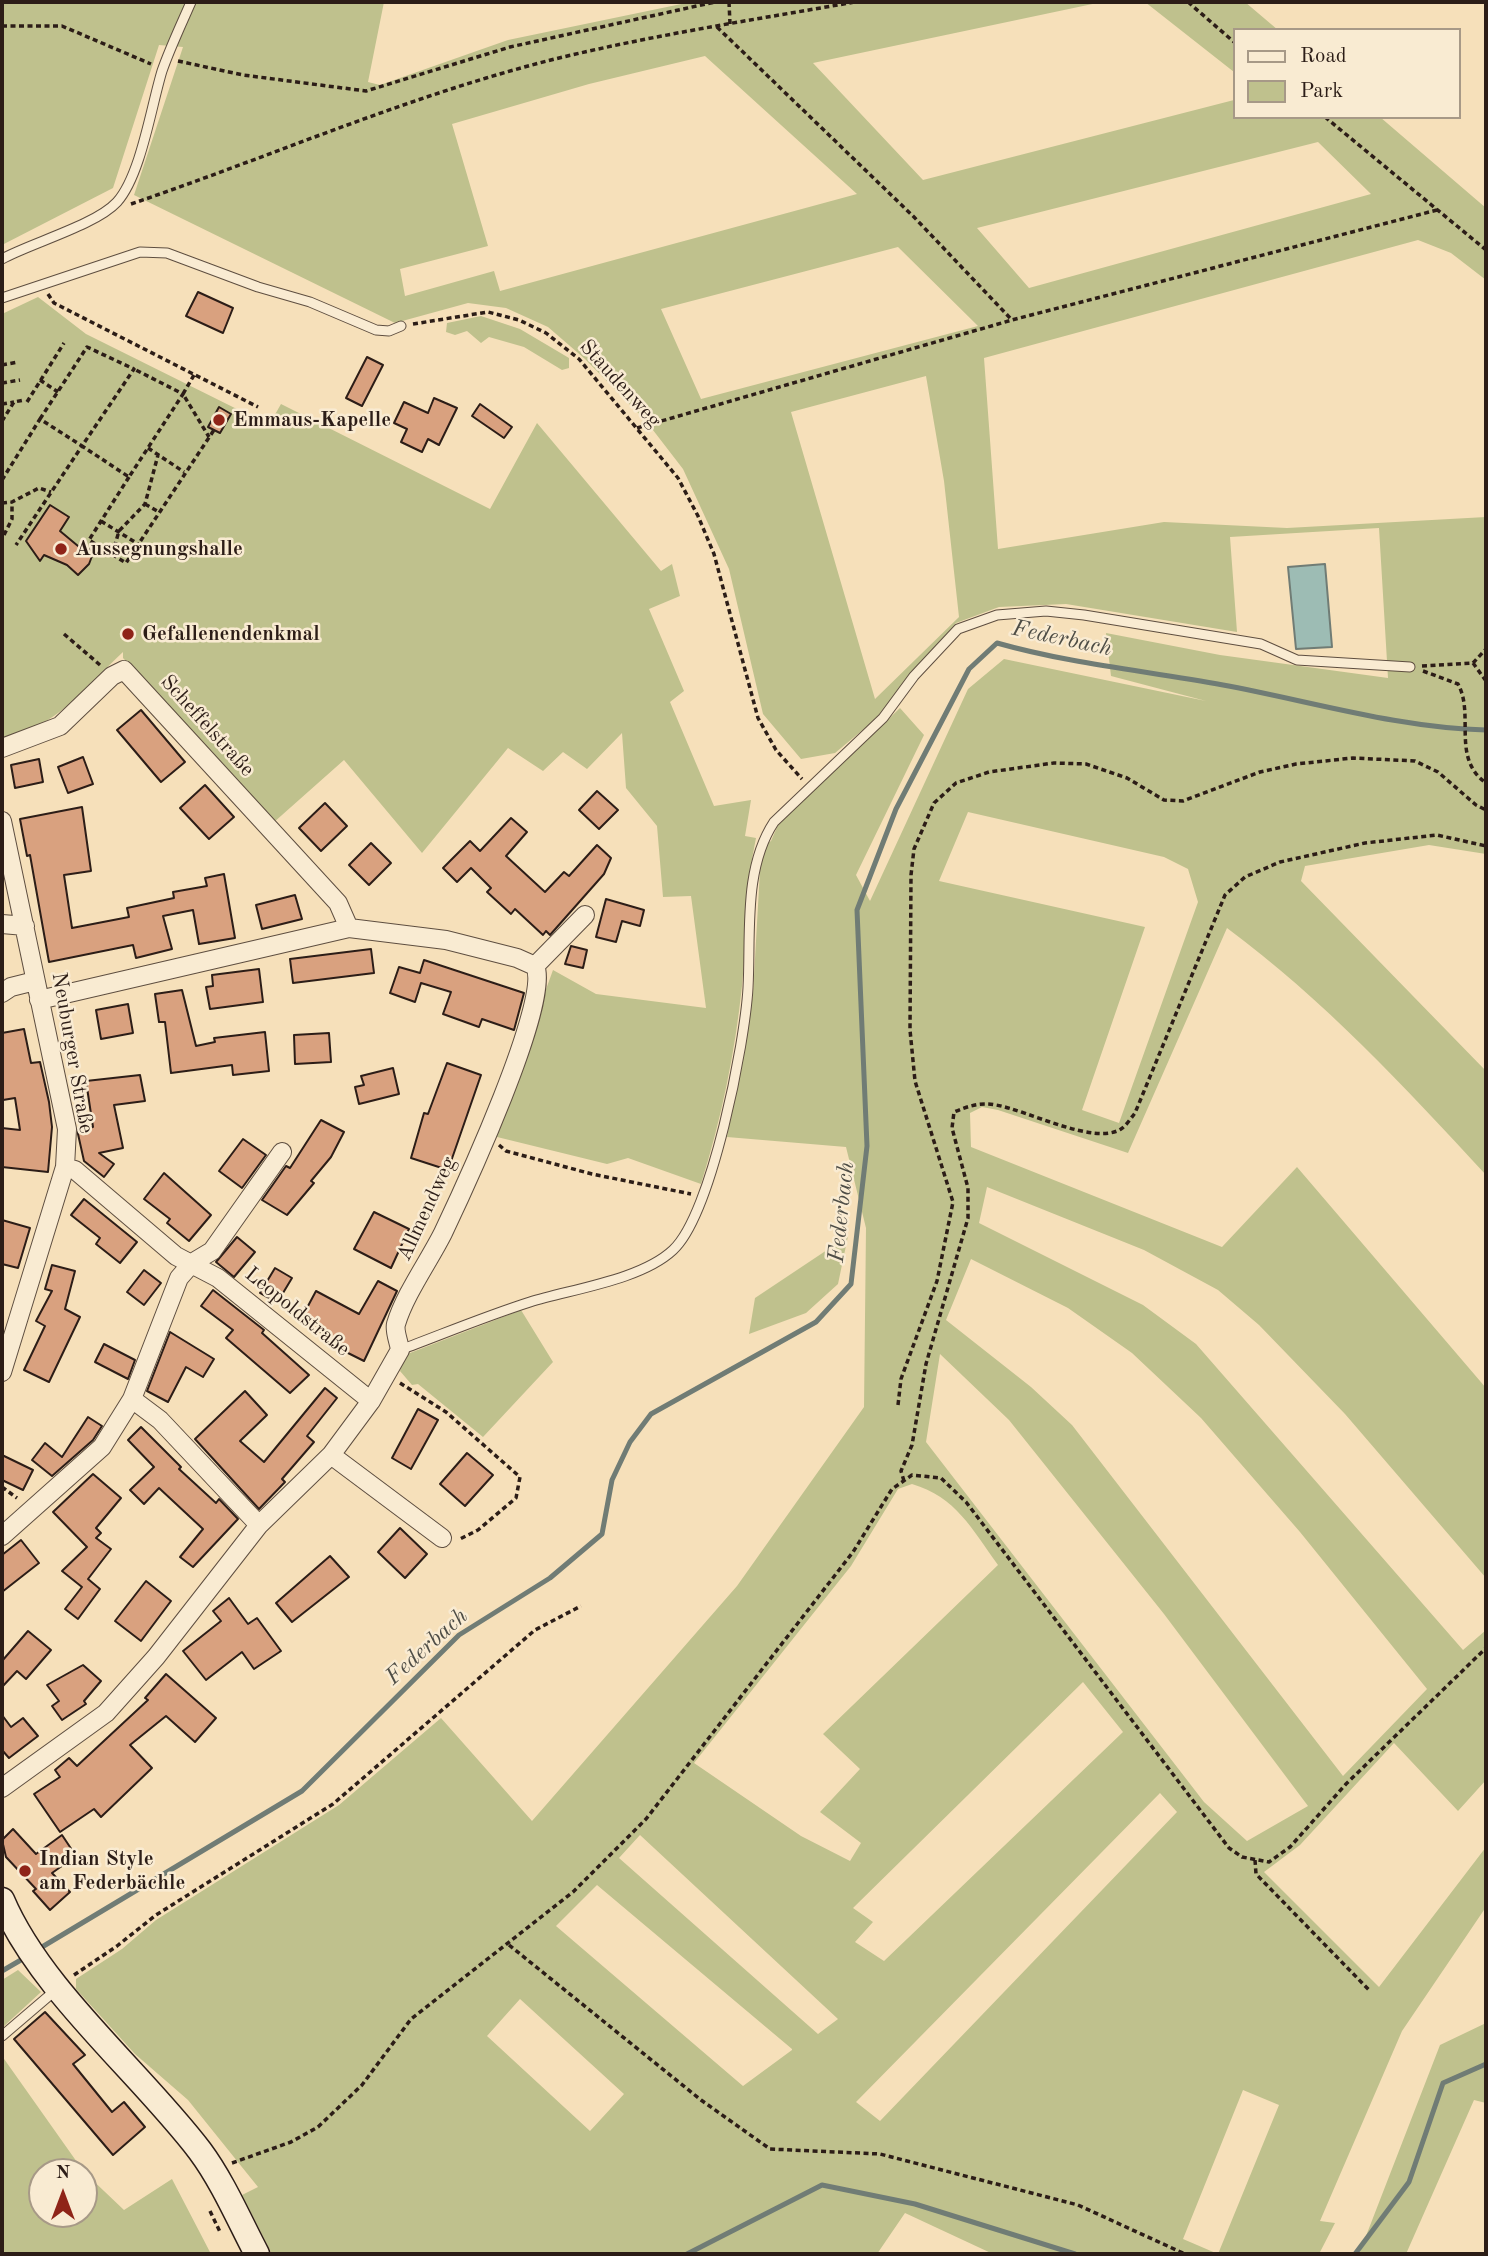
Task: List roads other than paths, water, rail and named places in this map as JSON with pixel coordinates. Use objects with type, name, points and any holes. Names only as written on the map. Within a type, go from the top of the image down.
[{"type":"main road","points":[[2,1900],[30,1951],[212,2170],[257,2254]]},
{"type":"street","name":"Scheffelstraße","points":[[2,748],[60,726],[112,676],[124,670],[338,903],[349,928]]},
{"type":"street","name":"Neuburger Straße","points":[[2,821],[67,1129],[65,1167],[2,1372]]},
{"type":"street","points":[[39,1000],[349,928],[446,940],[517,958],[535,966],[585,915]]},
{"type":"street","points":[[2,924],[25,926]]},
{"type":"street","name":"Allmendweg","points":[[400,1350],[395,1326],[443,1232],[487,1134],[530,1018],[538,980],[535,966]]},
{"type":"street","points":[[2,993],[11,987],[35,981]]},
{"type":"street","points":[[2,1536],[102,1447],[132,1399],[179,1278],[192,1263],[212,1251],[282,1152]]},
{"type":"street","name":"Leopoldstraße","points":[[65,1167],[75,1170],[176,1256],[218,1278],[370,1401]]},
{"type":"street","points":[[2,1788],[106,1713],[156,1657],[259,1525],[331,1455],[370,1401],[400,1350]]},
{"type":"street","points":[[132,1399],[160,1420],[259,1525]]},
{"type":"street","points":[[331,1455],[442,1538]]},
{"type":"lane","points":[[2,259],[27,245],[99,216],[117,202],[136,165],[163,69],[191,2]]},
{"type":"lane","points":[[2,298],[140,252],[167,253],[310,302],[376,330],[389,331],[401,326]]},
{"type":"lane","points":[[400,1350],[527,1303],[649,1267],[680,1242],[692,1225],[723,1135],[748,995],[754,869],[760,843],[774,822],[883,718],[914,676],[958,629],[998,615],[1046,611],[1261,644],[1297,660],[1410,667]]},
{"type":"lane","points":[[2,2036],[58,1987]]},
{"type":"water","points":[[1325,564],[1332,647],[1296,649],[1288,567]]},
{"type":"waterway","name":"Federbach","points":[[37,1950],[302,1791],[459,1635],[550,1578],[602,1534],[612,1480],[630,1442],[651,1414],[816,1322],[851,1284],[867,1146],[857,910],[896,809],[969,669],[997,643],[1387,719],[1486,730]]},
{"type":"waterway","name":"Federbach","points":[[2,1971],[26,1957]]},
{"type":"waterway","points":[[1355,2254],[1409,2182],[1443,2083],[1486,2064]]},
{"type":"waterway","points":[[687,2254],[822,2185],[915,2204],[1075,2254]]},
{"type":"place","name":"Emmaus-Kapelle","points":[[219,420]]},
{"type":"place","name":"Aussegnungshalle","points":[[61,549]]},
{"type":"place","name":"Gefallenendenkmal","points":[[128,634]]},
{"type":"place","name":"Indian Style am Federbächle","points":[[25,1871]]}]
